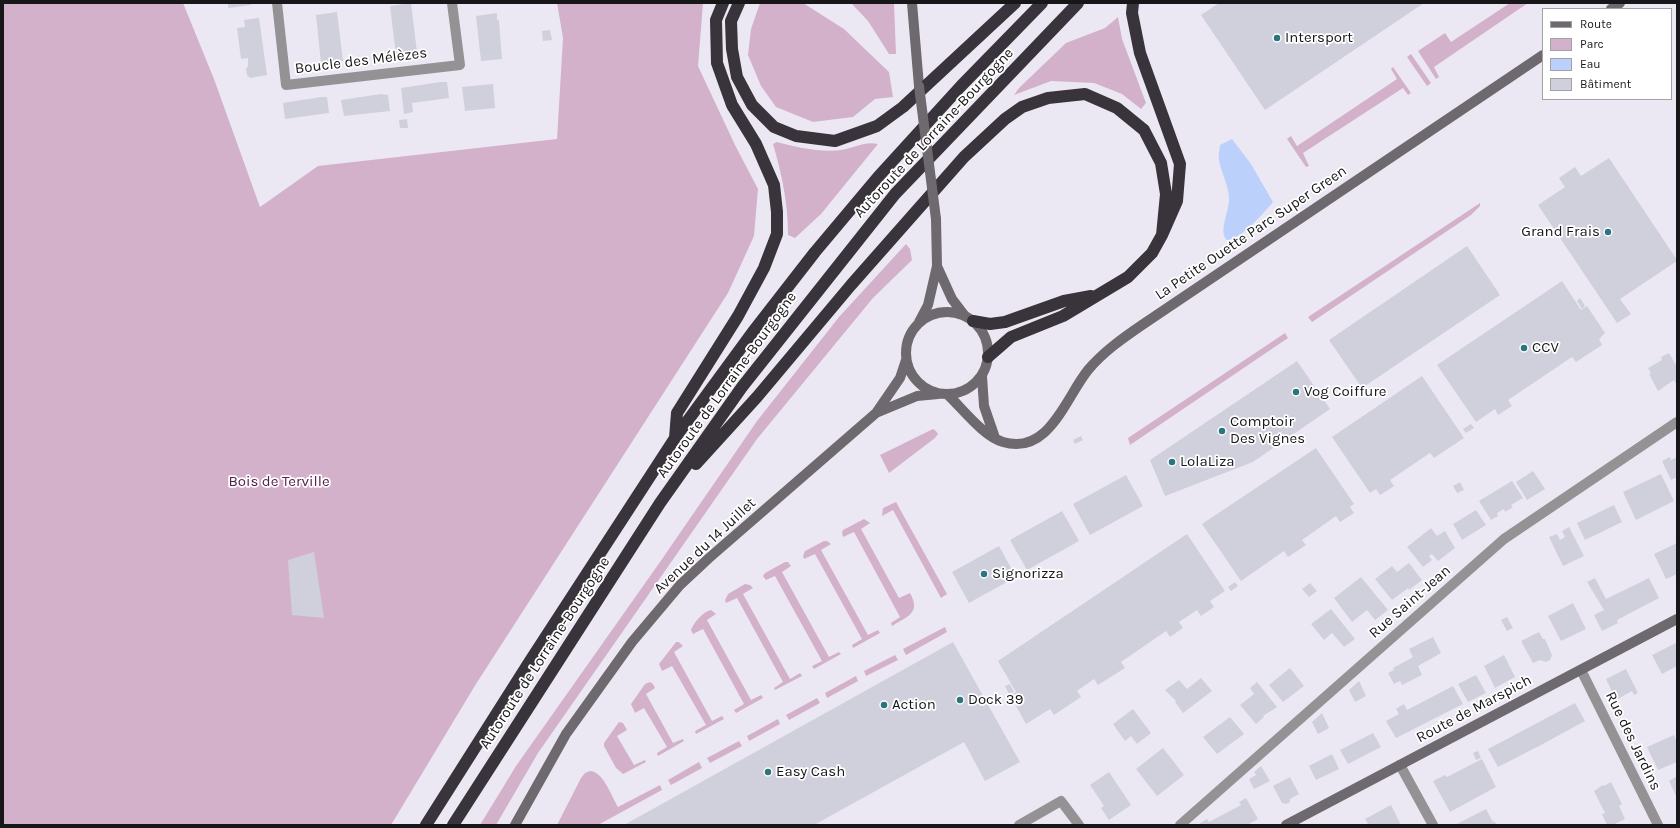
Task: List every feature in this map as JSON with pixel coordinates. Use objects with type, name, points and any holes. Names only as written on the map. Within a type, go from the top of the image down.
[{"type":"highway","points":[[675,438],[677,413],[738,316],[764,268],[777,234],[777,212],[774,185],[756,144],[732,105],[717,63],[716,20],[723,3]]},
{"type":"highway","points":[[739,3],[732,21],[732,49],[737,77],[752,105],[774,127],[796,136],[835,141],[877,126],[903,107],[1015,3]]},
{"type":"highway","name":"Autoroute de Lorraine-Bourgogne","points":[[426,825],[530,661],[675,438],[756,327],[878,177],[961,86],[1042,3]]},
{"type":"highway","name":"Autoroute de Lorraine-Bourgogne","points":[[454,825],[660,503],[742,387],[895,194],[1078,3]]},
{"type":"highway","points":[[988,357],[1012,337],[1063,316],[1128,277],[1152,253],[1162,235],[1177,201],[1180,164],[1140,52],[1132,13],[1133,3]]},
{"type":"highway","points":[[660,503],[757,397],[850,285],[964,157],[1005,119],[1022,107],[1048,98],[1085,94],[1117,108],[1144,130],[1161,163],[1166,194],[1162,235]]},
{"type":"highway","points":[[969,319],[990,324],[1005,322],[1064,302],[1098,295]]},
{"type":"main road","points":[[912,3],[919,86],[936,219],[937,266],[928,305],[908,340],[906,360],[908,369],[914,378],[929,391],[943,394],[958,393],[967,389],[982,376],[986,367],[988,347],[985,337],[980,329],[969,319],[952,299],[937,266]]},
{"type":"main road","name":"La Petite Ouette Parc Super Green","points":[[943,394],[984,432],[1002,442],[1025,444],[1042,435],[1056,419],[1089,369],[1110,348],[1155,316],[1542,56]]},
{"type":"main road","points":[[918,323],[936,314],[955,313],[969,319]]},
{"type":"main road","name":"Avenue du 14 Juillet","points":[[515,825],[566,734],[632,642],[680,585],[876,413],[900,378],[906,360]]},
{"type":"main road","points":[[982,376],[984,406],[995,438]]},
{"type":"main road","name":"Avenue du 14 Juillet","points":[[876,413],[917,396],[943,394]]},
{"type":"main road","name":"Route de Marspich","points":[[1286,825],[1677,619]]},
{"type":"street","name":"Boucle des Mélèzes","points":[[277,3],[286,85],[460,64],[452,3]]},
{"type":"street","name":"Rue Saint-Jean","points":[[1180,825],[1504,539],[1677,422]]},
{"type":"street","name":"Rue des Jardins","points":[[1581,670],[1658,825]]},
{"type":"street","points":[[1400,765],[1433,825]]},
{"type":"street","points":[[1019,825],[1061,800],[1079,825]]},
{"type":"green space","name":"Bois de Terville","points":[[3,3],[183,3],[214,79],[260,207],[318,166],[557,139],[563,38],[557,3],[703,3],[698,66],[735,145],[758,189],[754,236],[728,293],[476,684],[391,825],[3,825]]},
{"type":"green space","points":[[760,3],[803,3],[844,29],[889,72],[893,97],[875,99],[853,117],[813,122],[776,107],[761,86],[748,55],[751,29]]},
{"type":"green space","points":[[851,3],[894,3],[896,54],[889,54],[868,21]]},
{"type":"green space","points":[[1510,3],[1528,3],[1434,67],[1439,77],[1436,79],[1418,51],[1445,33],[1451,42]]},
{"type":"green space","points":[[1118,17],[1122,39],[1146,103],[1141,109],[1122,94],[1094,83],[1051,81],[1014,95],[1019,88],[1066,43],[1105,28]]},
{"type":"green space","points":[[1411,54],[1431,83],[1427,86],[1407,57]]},
{"type":"green space","points":[[1393,67],[1411,93],[1408,95],[1403,88],[1303,153],[1309,166],[1306,167],[1287,139],[1291,136],[1297,146],[1397,79],[1391,69]]},
{"type":"green space","points":[[777,142],[800,148],[826,151],[841,150],[869,143],[878,144],[821,214],[795,238],[788,235],[784,189],[773,144]]},
{"type":"green space","points":[[1480,203],[1480,206],[1471,215],[1312,322],[1308,317]]},
{"type":"green space","points":[[906,244],[910,249],[912,260],[873,298],[757,439],[538,753],[496,825],[480,825],[516,766],[660,562],[757,421],[839,317]]},
{"type":"green space","points":[[1285,333],[1288,338],[1130,445],[1128,438]]},
{"type":"green space","points":[[933,429],[938,434],[935,438],[889,473],[880,455]]},
{"type":"green space","points":[[896,502],[947,594],[941,598],[893,510],[882,516],[883,508]]},
{"type":"green space","points":[[864,519],[870,523],[861,529],[899,598],[910,593],[913,600],[914,605],[911,613],[892,626],[891,623],[900,617],[854,532],[843,537],[843,530]]},
{"type":"green space","points":[[824,541],[831,544],[821,550],[868,635],[878,630],[880,633],[853,648],[852,645],[862,639],[815,554],[804,559],[803,556],[805,551]]},
{"type":"green space","points":[[785,562],[788,562],[791,566],[782,572],[829,657],[839,652],[841,654],[814,669],[812,666],[822,661],[775,576],[766,580],[763,576],[765,573]]},
{"type":"green space","points":[[745,584],[750,585],[753,588],[743,594],[790,679],[800,673],[802,676],[775,690],[774,688],[783,682],[737,598],[726,603],[725,600],[728,594]]},
{"type":"green space","points":[[711,610],[716,614],[707,620],[751,700],[761,695],[763,698],[736,713],[734,710],[744,704],[703,629],[693,634],[691,630],[699,618]]},
{"type":"green space","points":[[945,627],[947,632],[906,655],[903,649]]},
{"type":"green space","points":[[676,642],[679,642],[683,646],[674,652],[712,721],[722,716],[724,719],[696,734],[695,731],[706,725],[672,666],[662,671],[659,664]]},
{"type":"green space","points":[[895,655],[898,660],[866,676],[864,671]]},
{"type":"green space","points":[[856,676],[858,681],[827,698],[825,693]]},
{"type":"green space","points":[[650,682],[655,688],[646,694],[673,743],[683,739],[684,741],[658,756],[657,753],[667,747],[644,708],[635,713],[631,704],[645,684]]},
{"type":"green space","points":[[817,698],[820,703],[789,720],[786,715]]},
{"type":"green space","points":[[778,719],[780,724],[749,741],[747,736]]},
{"type":"green space","points":[[619,722],[623,723],[627,730],[617,736],[634,765],[645,760],[646,762],[623,774],[616,768],[604,746],[604,743]]},
{"type":"green space","points":[[739,741],[742,746],[710,763],[707,758]]},
{"type":"green space","points":[[699,762],[702,768],[671,785],[668,780]]},
{"type":"green space","points":[[590,771],[595,772],[603,780],[618,807],[660,785],[662,790],[598,825],[557,825],[581,778],[585,773]]},
{"type":"water","points":[[1232,139],[1251,164],[1273,202],[1245,231],[1232,239],[1227,240],[1224,227],[1229,204],[1229,194],[1220,165],[1219,156],[1220,145]]},
{"type":"building","points":[[228,3],[251,3],[251,5],[228,8]]},
{"type":"building","points":[[411,3],[417,52],[396,55],[390,6]]},
{"type":"building","points":[[1219,3],[1424,3],[1265,110],[1201,15]]},
{"type":"building","points":[[337,12],[343,61],[321,63],[316,15]]},
{"type":"building","points":[[497,13],[497,20],[499,20],[502,59],[481,61],[476,16]]},
{"type":"building","points":[[259,18],[267,75],[250,78],[247,75],[246,69],[248,66],[248,58],[241,59],[237,28],[245,27],[244,20]]},
{"type":"building","points":[[550,30],[552,40],[543,41],[542,31]]},
{"type":"building","points":[[447,82],[449,98],[412,103],[413,112],[404,114],[401,88]]},
{"type":"building","points":[[493,84],[495,108],[465,111],[462,87]]},
{"type":"building","points":[[381,94],[388,95],[390,111],[344,116],[341,100]]},
{"type":"building","points":[[327,97],[329,113],[285,119],[283,103]]},
{"type":"building","points":[[407,119],[408,128],[400,128],[399,120]]},
{"type":"building","name":"Grand Frais","points":[[1609,158],[1677,260],[1620,299],[1631,314],[1617,323],[1538,205],[1565,187],[1559,178],[1575,167],[1581,176]]},
{"type":"building","points":[[1467,246],[1500,295],[1362,388],[1329,340]]},
{"type":"building","name":"CCV","points":[[1562,281],[1581,310],[1587,306],[1605,333],[1599,339],[1602,345],[1576,362],[1572,357],[1508,400],[1512,406],[1498,415],[1495,409],[1476,422],[1437,365]]},
{"type":"building","points":[[1580,298],[1585,306],[1582,309],[1577,301]]},
{"type":"building","points":[[1669,353],[1677,367],[1677,385],[1674,380],[1658,391],[1649,374],[1651,373],[1648,368],[1662,360],[1661,357]]},
{"type":"building","points":[[1297,361],[1330,409],[1253,462],[1165,496],[1150,460]]},
{"type":"building","points":[[1422,376],[1464,438],[1434,458],[1430,453],[1390,480],[1394,486],[1380,495],[1376,489],[1370,493],[1332,437]]},
{"type":"building","points":[[1471,424],[1474,428],[1466,433],[1463,429]]},
{"type":"building","points":[[1081,436],[1083,440],[1075,444],[1073,440]]},
{"type":"building","points":[[1316,448],[1354,504],[1350,507],[1354,513],[1340,522],[1336,516],[1302,540],[1306,545],[1288,557],[1284,551],[1241,581],[1202,524]]},
{"type":"building","points":[[1670,457],[1671,460],[1677,457],[1677,477],[1671,480],[1662,461]]},
{"type":"building","points":[[1533,471],[1545,489],[1527,500],[1516,482]]},
{"type":"building","points":[[1661,474],[1674,501],[1636,520],[1623,492]]},
{"type":"building","points":[[1126,475],[1143,506],[1090,535],[1073,504]]},
{"type":"building","points":[[1512,481],[1523,498],[1511,505],[1513,507],[1505,512],[1504,509],[1497,513],[1498,516],[1491,520],[1479,501]]},
{"type":"building","points":[[1460,482],[1464,490],[1457,493],[1453,486]]},
{"type":"building","points":[[1614,505],[1622,522],[1585,540],[1577,523]]},
{"type":"building","points":[[1476,510],[1486,525],[1462,540],[1453,524]]},
{"type":"building","points":[[1062,511],[1079,541],[1027,570],[1010,540]]},
{"type":"building","points":[[1569,527],[1584,556],[1563,566],[1549,537],[1557,534],[1560,540],[1565,537],[1562,531]]},
{"type":"building","points":[[1431,528],[1437,536],[1445,531],[1455,548],[1438,561],[1432,554],[1429,556],[1432,560],[1423,567],[1407,547]]},
{"type":"building","points":[[1187,534],[1225,591],[1210,601],[1214,607],[1201,616],[1197,610],[1179,622],[1183,628],[1170,637],[1166,631],[1121,662],[1125,668],[1098,685],[1094,679],[1077,691],[1081,697],[1054,715],[1050,709],[1026,724],[1010,695],[1016,692],[998,661]]},
{"type":"building","points":[[1677,543],[1677,574],[1666,579],[1654,554]]},
{"type":"building","name":"Signorizza","points":[[999,546],[1016,577],[969,603],[952,572]]},
{"type":"building","points":[[314,552],[324,618],[292,615],[288,560]]},
{"type":"building","points":[[1409,563],[1422,580],[1392,600],[1375,579],[1392,566],[1397,572]]},
{"type":"building","points":[[1361,577],[1388,610],[1375,620],[1367,610],[1352,622],[1334,598]]},
{"type":"building","points":[[1595,578],[1606,599],[1649,578],[1659,598],[1617,620],[1618,623],[1602,631],[1594,615],[1604,610],[1587,582]]},
{"type":"building","points":[[1235,582],[1238,586],[1231,591],[1228,587]]},
{"type":"building","points":[[1310,583],[1317,591],[1309,597],[1302,589]]},
{"type":"building","points":[[1573,603],[1586,629],[1561,641],[1548,616]]},
{"type":"building","points":[[1331,609],[1355,639],[1344,647],[1332,633],[1324,640],[1311,624]]},
{"type":"building","points":[[1507,617],[1513,628],[1507,631],[1501,620]]},
{"type":"building","points":[[1539,632],[1543,639],[1545,639],[1552,655],[1550,660],[1546,662],[1540,660],[1533,663],[1521,641]]},
{"type":"building","points":[[1433,637],[1441,653],[1418,666],[1422,675],[1402,685],[1400,681],[1394,684],[1388,673],[1394,670],[1393,668],[1413,657],[1409,649]]},
{"type":"building","points":[[953,642],[1020,762],[985,781],[964,742],[814,825],[624,825]]},
{"type":"building","points":[[1676,643],[1677,666],[1662,674],[1652,655]]},
{"type":"building","points":[[1504,655],[1515,677],[1495,688],[1484,666]]},
{"type":"building","points":[[1290,668],[1304,686],[1283,702],[1269,685]]},
{"type":"building","points":[[1626,669],[1638,693],[1634,695],[1632,691],[1616,700],[1606,679]]},
{"type":"building","points":[[1476,675],[1486,693],[1468,702],[1458,684]]},
{"type":"building","points":[[1201,678],[1212,691],[1183,713],[1175,702],[1176,701],[1165,690],[1179,680],[1187,689]]},
{"type":"building","points":[[1359,681],[1366,696],[1355,702],[1349,690]]},
{"type":"building","points":[[1257,682],[1277,707],[1263,716],[1264,717],[1256,724],[1240,705],[1254,694],[1250,688]]},
{"type":"building","points":[[1010,684],[1014,692],[1009,694],[1005,686]]},
{"type":"building","points":[[1453,686],[1463,704],[1396,738],[1386,721],[1399,714],[1396,709],[1404,704],[1407,710]]},
{"type":"building","points":[[1575,703],[1585,721],[1498,767],[1488,749]]},
{"type":"building","points":[[1133,709],[1151,733],[1137,744],[1131,736],[1125,741],[1113,724]]},
{"type":"building","points":[[1322,713],[1329,728],[1318,734],[1312,722]]},
{"type":"building","points":[[1230,717],[1244,734],[1217,754],[1203,737]]},
{"type":"building","points":[[1373,733],[1381,747],[1348,764],[1340,750]]},
{"type":"building","points":[[1674,735],[1677,742],[1677,762],[1658,770],[1647,747]]},
{"type":"building","points":[[1163,748],[1184,775],[1157,796],[1136,769]]},
{"type":"building","points":[[1478,751],[1481,758],[1476,760],[1473,753]]},
{"type":"building","points":[[1332,754],[1339,769],[1316,780],[1309,766]]},
{"type":"building","points":[[1482,759],[1496,787],[1450,812],[1433,781],[1445,775],[1447,777]]},
{"type":"building","points":[[1261,766],[1270,781],[1254,789],[1249,779],[1256,775],[1254,772]]},
{"type":"building","points":[[1109,772],[1131,805],[1109,820],[1101,808],[1104,806],[1090,785]]},
{"type":"building","points":[[1677,776],[1677,798],[1669,781]]},
{"type":"building","points":[[1290,777],[1299,794],[1290,799],[1290,802],[1286,804],[1282,803],[1273,786]]},
{"type":"building","points":[[1611,782],[1622,804],[1619,806],[1625,819],[1613,825],[1607,825],[1602,814],[1605,813],[1594,791]]},
{"type":"building","points":[[1246,798],[1258,819],[1247,825],[1201,825],[1200,823],[1207,819],[1209,822],[1241,805],[1239,802]]},
{"type":"building","points":[[1391,805],[1401,825],[1366,825],[1368,824],[1365,819]]},
{"type":"building","points":[[1486,809],[1493,822],[1494,821],[1497,825],[1455,825]]},
{"type":"place","name":"Intersport","points":[[1277,38]]},
{"type":"place","name":"Grand Frais","points":[[1608,232]]},
{"type":"place","name":"CCV","points":[[1524,348]]},
{"type":"place","name":"Vog Coiffure","points":[[1296,392]]},
{"type":"place","name":"Comptoir Des Vignes","points":[[1222,431]]},
{"type":"place","name":"LolaLiza","points":[[1172,462]]},
{"type":"place","name":"Signorizza","points":[[984,574]]},
{"type":"place","name":"Dock 39","points":[[960,700]]},
{"type":"place","name":"Action","points":[[884,705]]},
{"type":"place","name":"Easy Cash","points":[[768,772]]}]
